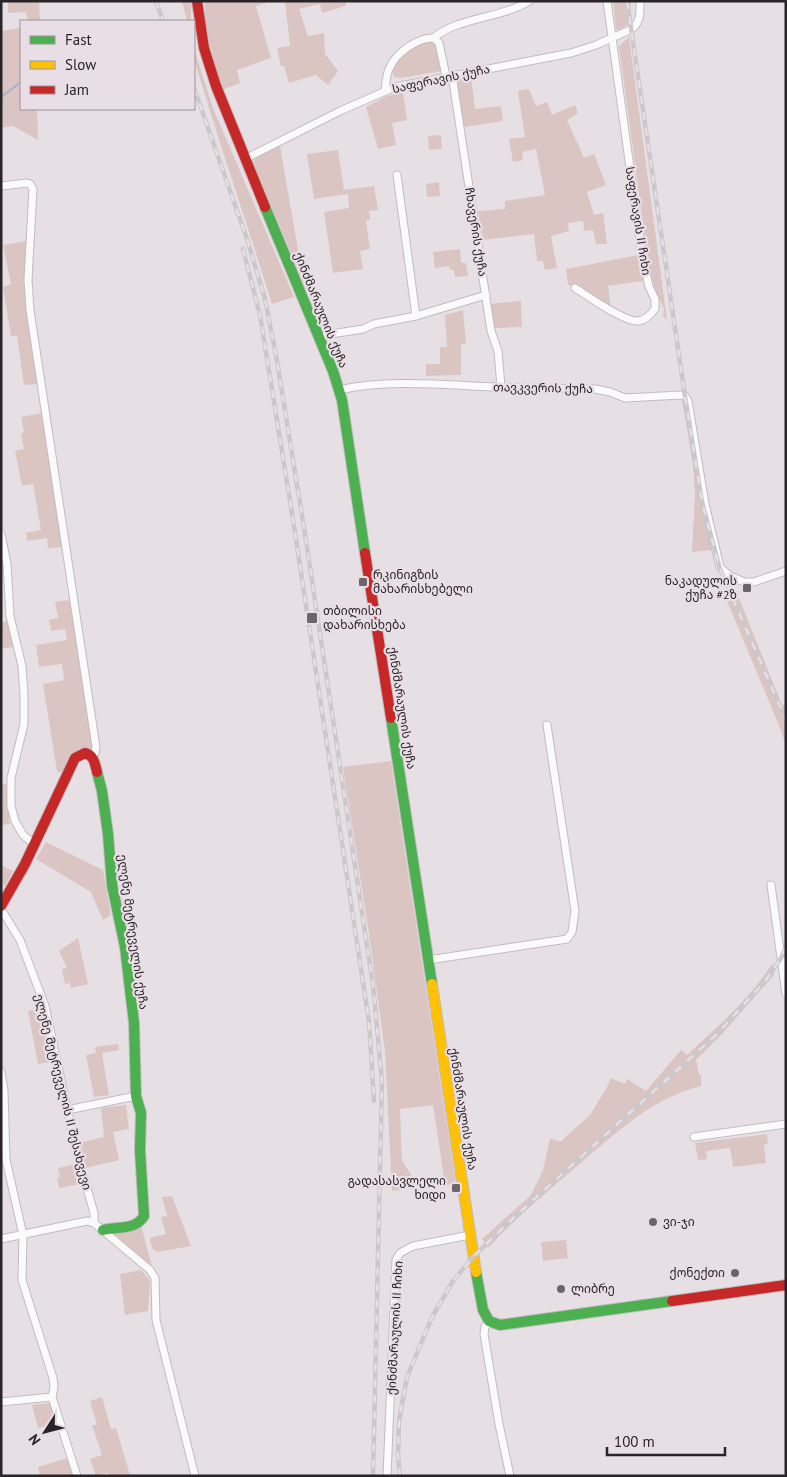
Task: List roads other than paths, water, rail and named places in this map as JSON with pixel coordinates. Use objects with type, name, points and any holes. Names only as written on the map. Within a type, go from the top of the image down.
[{"type":"main road","name":"ქინძმარაულის ქუჩა","points":[[197,1],[204,48],[244,159],[333,371],[345,417],[470,1234],[483,1310],[489,1321]]},
{"type":"main road","points":[[1,908],[75,758],[85,752],[92,757]]},
{"type":"main road","name":"ელენე მეტრეველის ქუჩა","points":[[92,757],[102,791],[112,885],[125,947],[134,1023],[136,1096],[141,1113],[140,1150],[144,1216],[134,1226],[113,1227],[103,1230]]},
{"type":"main road","points":[[489,1321],[500,1325],[786,1285]]},
{"type":"street","points":[[385,91],[389,68],[392,63],[415,42],[434,38],[447,29],[518,8],[529,1]]},
{"type":"street","points":[[607,1],[611,38]]},
{"type":"street","name":"საფერავის ქუჩა","points":[[244,159],[385,91],[408,84],[570,53],[611,38],[636,26],[639,18],[640,1]]},
{"type":"street","name":"ჩხავერის ქუჩა","points":[[434,38],[439,43],[449,76],[491,331],[498,351],[501,387]]},
{"type":"street","name":"საფერავის II ჩიხი","points":[[575,288],[632,321],[644,320],[655,309],[655,298],[649,286],[641,248],[611,38]]},
{"type":"street","points":[[397,175],[416,316]]},
{"type":"street","points":[[1,186],[27,183],[30,184],[32,194],[28,280],[30,310],[96,747],[92,757]]},
{"type":"street","points":[[319,338],[416,316],[486,295]]},
{"type":"street","name":"თავკვერის ქუჩა","points":[[339,390],[354,387],[409,384],[595,388],[625,398],[684,396],[688,402],[691,415],[705,504],[718,561],[724,572],[737,580],[754,582],[786,571]]},
{"type":"street","points":[[1,534],[7,564],[10,616],[22,666],[24,695],[24,724],[10,778],[11,806],[15,822],[24,835],[34,844]]},
{"type":"street","points":[[428,960],[567,939],[572,932],[575,911],[546,725]]},
{"type":"street","points":[[771,885],[786,994]]},
{"type":"street","name":"ელენე მეტრეველის II შესახვევი","points":[[1,908],[20,940],[44,1006],[76,1150],[95,1218],[94,1223]]},
{"type":"street","points":[[1,1072],[4,1091],[6,1160],[23,1235],[22,1280],[53,1378],[52,1397],[77,1476]]},
{"type":"street","points":[[67,1110],[136,1096]]},
{"type":"street","points":[[694,1137],[786,1124]]},
{"type":"street","points":[[1,1239],[87,1221],[94,1223],[150,1270],[156,1278],[156,1320],[195,1476]]},
{"type":"street","name":"ქინძმარაულის II ჩიხი","points":[[388,1476],[396,1260],[400,1253],[413,1246],[470,1234]]},
{"type":"street","points":[[489,1321],[485,1327],[484,1334],[510,1476]]},
{"type":"street","points":[[1,1402],[52,1397]]},
{"type":"waterway","points":[[1,97],[20,83]]},
{"type":"railway","points":[[156,1],[163,20]]},
{"type":"railway","points":[[627,1],[702,502],[720,569],[786,720]]},
{"type":"railway","points":[[195,91],[247,239],[265,299],[305,534],[373,985],[382,1081],[373,1476]]},
{"type":"railway","points":[[243,249],[260,315],[294,526],[369,1022],[374,1101]]},
{"type":"railway","points":[[400,1476],[398,1456],[399,1421],[407,1377],[432,1317],[453,1281],[474,1256],[509,1222],[717,1034],[766,980],[786,947]]},
{"type":"place","name":"რკინიგზის მახარისხებელი","points":[[363,582]]},
{"type":"place","name":"ნაკადულის ქუჩა #2ზ","points":[[747,588]]},
{"type":"place","name":"თბილისი დახარისხება","points":[[312,618]]},
{"type":"place","name":"გადასასვლელი ხიდი","points":[[456,1188]]},
{"type":"place","name":"ვი-ჯი","points":[[653,1222]]},
{"type":"place","name":"ქონექთი","points":[[735,1273]]},
{"type":"place","name":"ლიბრე","points":[[561,1289]]}]
